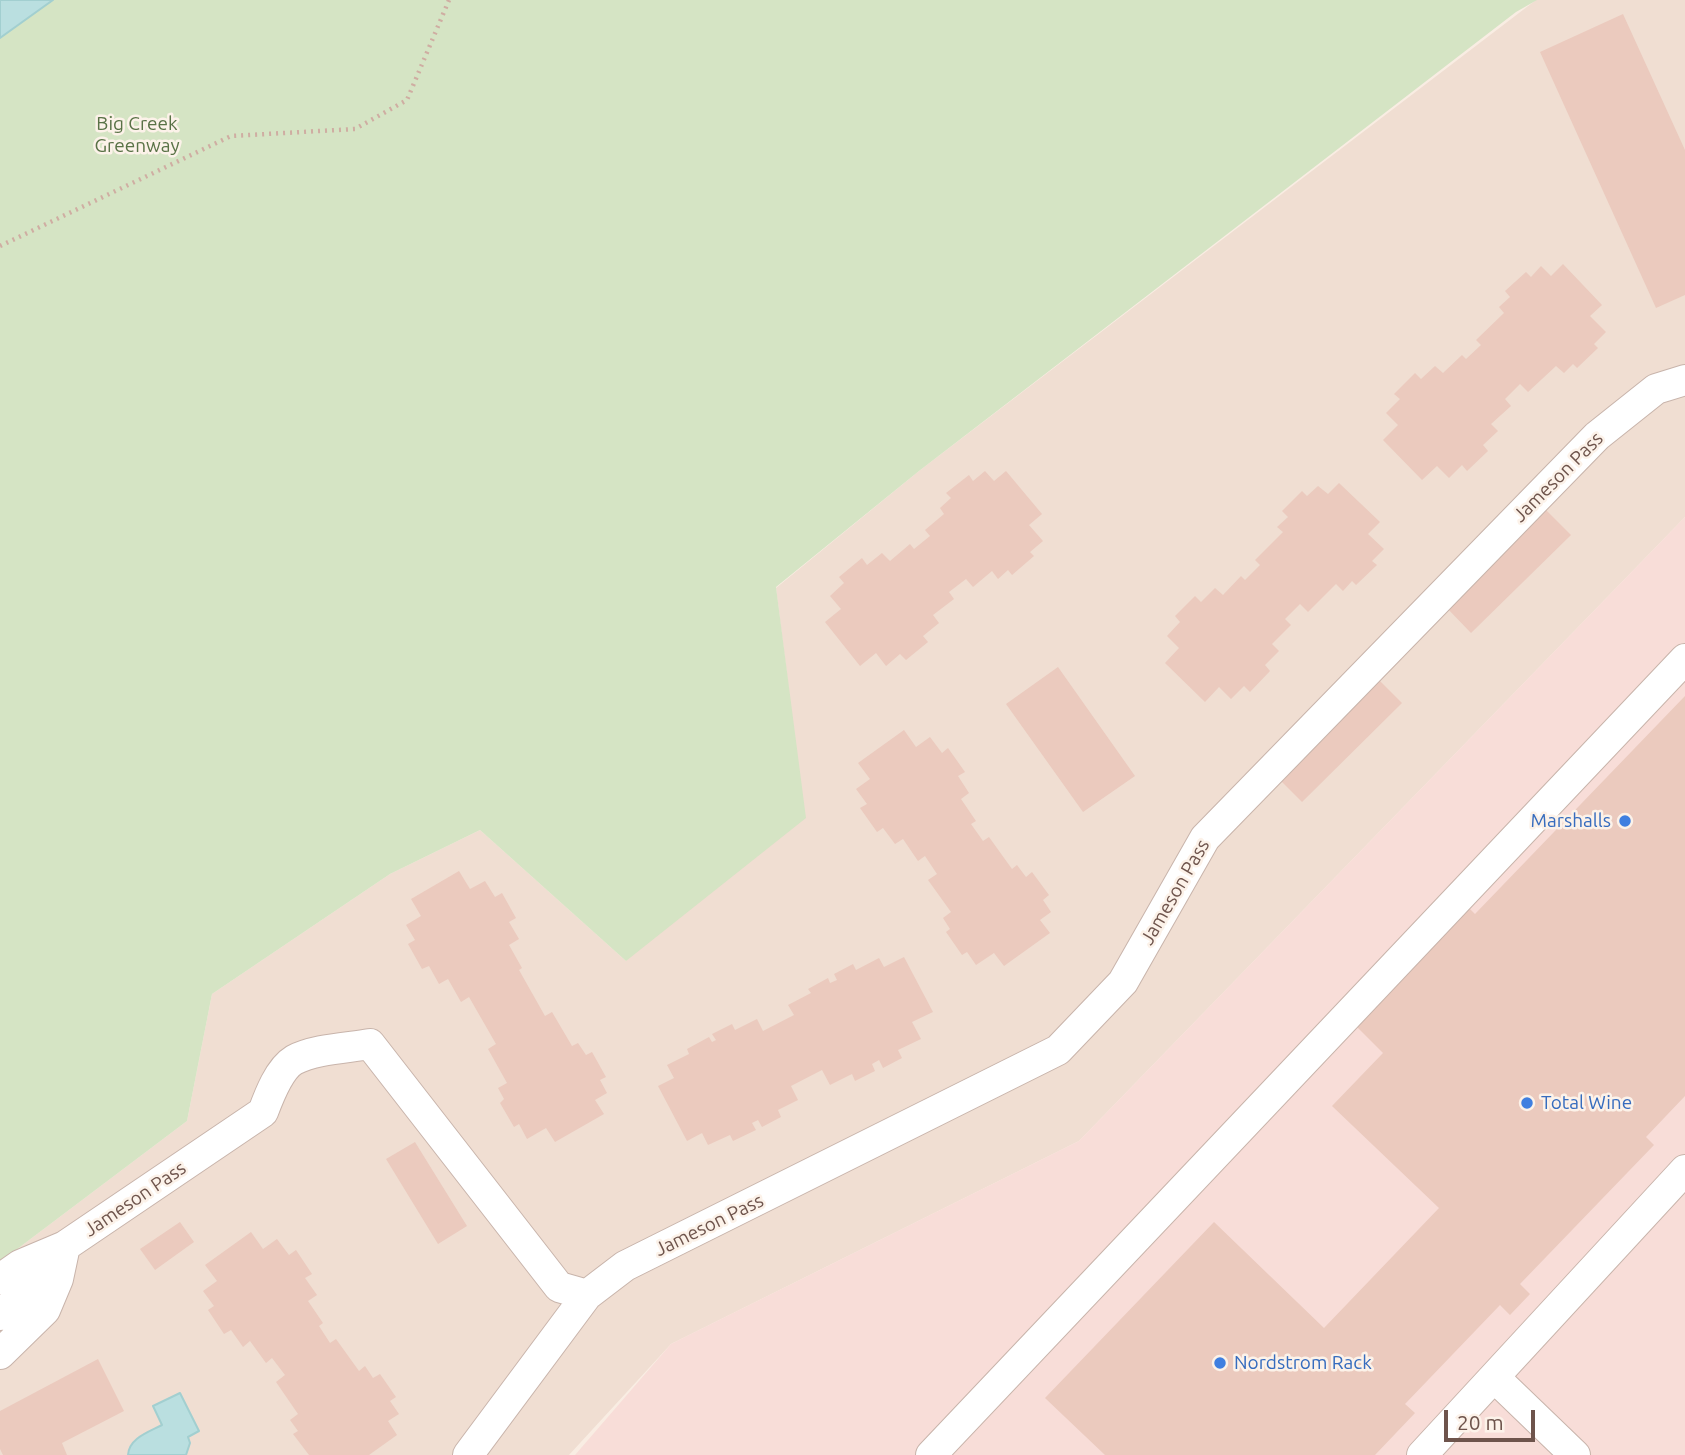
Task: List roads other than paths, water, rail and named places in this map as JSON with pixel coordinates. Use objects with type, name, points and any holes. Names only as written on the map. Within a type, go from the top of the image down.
[{"type":"street","name":"Jameson Pass","points":[[468,1455],[587,1295],[625,1266],[1058,1050],[1123,982],[1205,838],[1597,436],[1656,389],[1685,380]]},
{"type":"street","points":[[931,1455],[1685,659]]},
{"type":"street","name":"Jameson Pass","points":[[0,1279],[20,1265],[65,1246],[263,1112],[273,1087],[293,1061],[370,1044],[559,1287],[587,1295]]},
{"type":"street","points":[[1422,1455],[1685,1170]]},
{"type":"street","name":"Jameson Pass","points":[[0,1315],[29,1289],[65,1246]]},
{"type":"street","name":"Jameson Pass","points":[[0,1354],[45,1310],[58,1279],[65,1246]]},
{"type":"street","points":[[1494,1377],[1575,1455]]},
{"type":"water","points":[[0,0],[53,0],[0,38]]},
{"type":"water","points":[[180,1393],[199,1431],[188,1437],[190,1443],[186,1455],[128,1455],[136,1440],[162,1425],[153,1406]]},
{"type":"place","name":"Marshalls","points":[[1625,821]]},
{"type":"place","name":"Total Wine","points":[[1527,1103]]},
{"type":"place","name":"Nordstrom Rack","points":[[1220,1363]]},
{"type":"park label","name":"Big Creek Greenway","points":[[137,135]]}]
